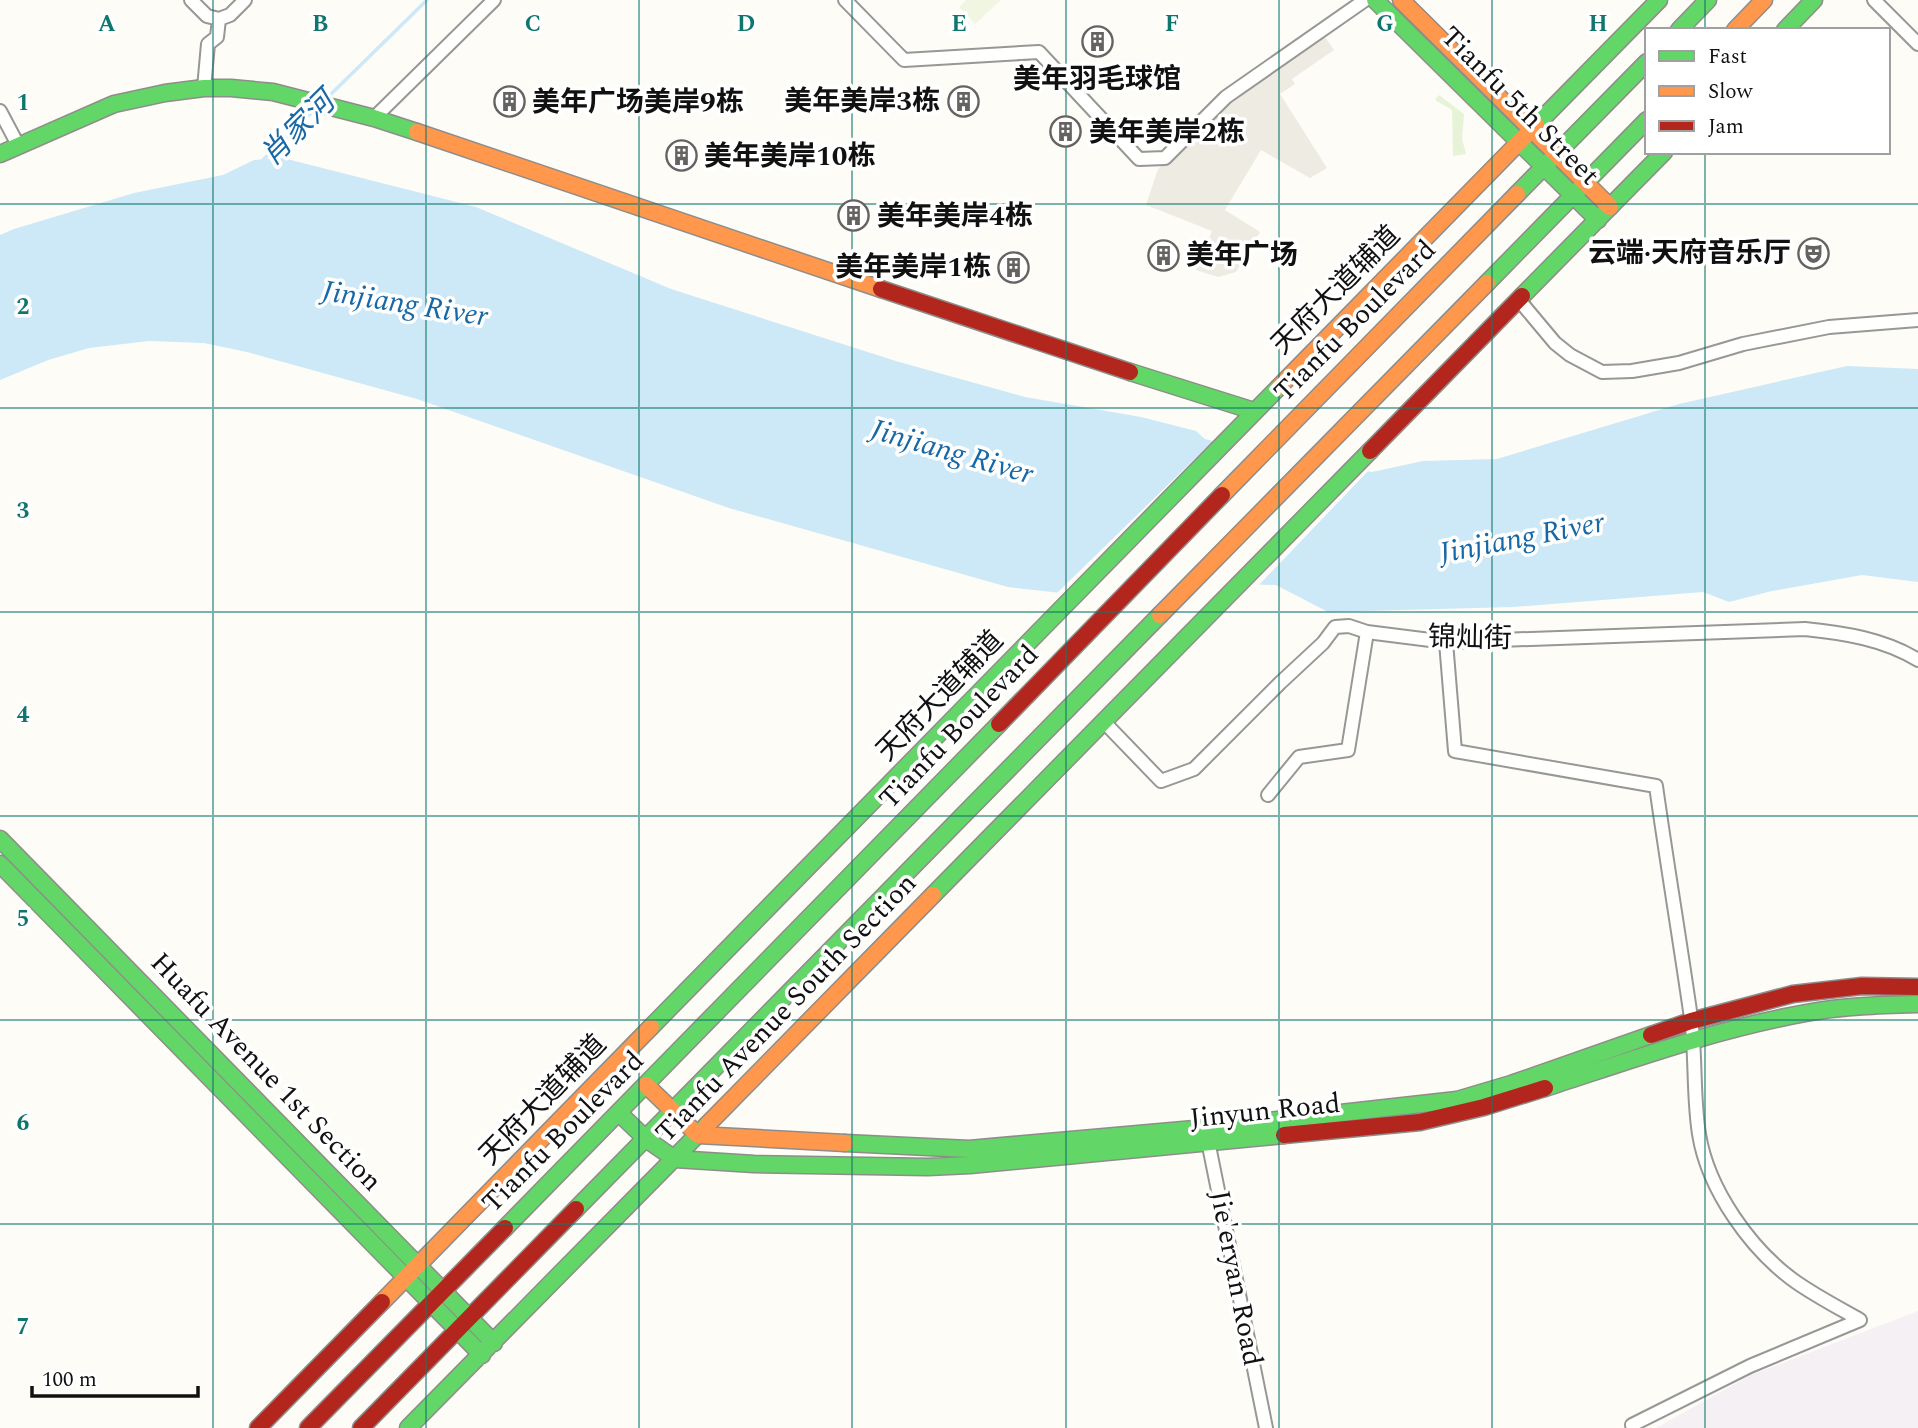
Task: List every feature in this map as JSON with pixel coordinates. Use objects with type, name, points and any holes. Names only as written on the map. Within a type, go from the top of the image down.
[{"type":"street","points":[[191,0],[207,16],[219,19],[230,15],[245,0]]},
{"type":"street","points":[[374,118],[494,0]]},
{"type":"street","points":[[845,0],[904,60],[1039,52],[1139,159],[1165,158],[1226,97],[1365,0]]},
{"type":"street","name":"Tianfu 5th Street","points":[[1375,0],[1598,219]]},
{"type":"street","name":"Tianfu 5th Street","points":[[1401,0],[1611,207]]},
{"type":"street","name":"天府大道辅道","points":[[258,1428],[1659,0]]},
{"type":"street","points":[[1681,28],[1708,0]]},
{"type":"street","points":[[1737,28],[1764,0]]},
{"type":"street","points":[[1787,28],[1814,0]]},
{"type":"street","points":[[1874,0],[1918,44]]},
{"type":"street","points":[[204,88],[206,53],[208,44],[217,37],[219,19]]},
{"type":"street","name":"Tianfu Boulevard","points":[[308,1428],[1645,64]]},
{"type":"street","points":[[0,154],[114,104],[204,88],[273,92],[374,118],[1254,411]]},
{"type":"street","points":[[0,111],[18,145]]},
{"type":"street","points":[[362,1428],[1645,122]]},
{"type":"street","points":[[1662,154],[1519,300],[1555,343],[1570,355],[1602,372],[1632,371],[1679,363],[1743,344],[1829,327],[1918,320]]},
{"type":"street","name":"Tianfu Avenue South Section","points":[[408,1428],[1519,300]]},
{"type":"street","name":"锦灿街","points":[[1104,722],[1161,781],[1182,775],[1194,769],[1323,643],[1335,627],[1349,626],[1367,632],[1446,642],[1805,629],[1872,639],[1918,660]]},
{"type":"street","points":[[1268,795],[1300,757],[1348,750],[1367,632]]},
{"type":"street","points":[[1446,642],[1455,751],[1656,786],[1691,1021],[1695,1104],[1708,1168],[1723,1202],[1768,1258],[1796,1282],[1860,1320],[1750,1366],[1632,1425],[1633,1428]]},
{"type":"street","name":"Huafu Avenue 1st Section","points":[[0,839],[494,1343]]},
{"type":"street","points":[[0,864],[482,1355]]},
{"type":"street","name":"Jinyun Road","points":[[675,1159],[754,1164],[970,1166],[1207,1136],[1457,1100],[1511,1084],[1691,1021],[1793,994],[1862,986],[1918,988]]},
{"type":"street","name":"Jinyun Road","points":[[698,1135],[970,1149],[1420,1122],[1491,1106],[1692,1040],[1808,1011],[1881,1003],[1918,1004]]},
{"type":"street","points":[[646,1085],[698,1135]]},
{"type":"street","points":[[619,1112],[646,1139],[675,1159]]},
{"type":"street","name":"Jie'eryan Road","points":[[1207,1136],[1266,1428]]},
{"type":"shaded area","points":[[1325,37],[1334,50],[1292,79],[1295,84],[1280,94],[1327,168],[1310,178],[1261,150],[1225,210],[1260,232],[1236,272],[1218,277],[1196,270],[1212,231],[1146,205],[1158,169],[1229,100]]},
{"type":"shaded area","points":[[1918,1311],[1918,1428],[1656,1428],[1751,1375]]},
{"type":"green space","points":[[966,0],[1001,0],[975,24],[959,7]]},
{"type":"green space","points":[[1439,95],[1464,114],[1462,139],[1466,154],[1453,156],[1452,110],[1435,100]]},
{"type":"water","name":"Jinjiang River","points":[[283,158],[476,207],[671,289],[899,362],[1025,397],[1141,417],[1196,431],[1205,439],[1285,459],[1372,472],[1423,461],[1497,459],[1679,404],[1847,366],[1918,369],[1918,582],[1862,575],[1772,591],[1729,602],[1703,592],[1513,607],[1328,612],[1276,585],[1165,582],[1070,594],[1008,587],[729,508],[417,399],[247,352],[204,343],[149,341],[89,348],[48,360],[0,380],[0,235],[134,193],[223,175],[254,160]]},
{"type":"pier","points":[[1216,438],[1286,455],[1371,468],[1256,588],[1165,586],[1105,595],[1054,596]]},
{"type":"waterway","name":"肖家河","points":[[326,99],[427,0]]},
{"type":"waterway","name":"肖家河","points":[[261,162],[315,109]]},
{"type":"traffic: fast","points":[[1375,0],[1598,220]]},
{"type":"traffic: fast","points":[[1536,125],[1659,0]]},
{"type":"traffic: fast","points":[[1681,28],[1708,0]]},
{"type":"traffic: fast","points":[[1787,28],[1814,0]]},
{"type":"traffic: fast","points":[[1517,194],[1645,64]]},
{"type":"traffic: fast","points":[[0,154],[114,104],[204,88],[273,92],[417,132]]},
{"type":"traffic: fast","points":[[1487,283],[1645,122]]},
{"type":"traffic: fast","points":[[1522,296],[1662,154]]},
{"type":"traffic: fast","points":[[1130,372],[1254,411]]},
{"type":"traffic: fast","points":[[651,1027],[1279,387]]},
{"type":"traffic: fast","points":[[933,895],[1370,451]]},
{"type":"traffic: fast","points":[[576,1209],[1160,615]]},
{"type":"traffic: fast","points":[[505,1228],[999,724]]},
{"type":"traffic: fast","points":[[0,839],[494,1343]]},
{"type":"traffic: fast","points":[[0,864],[482,1355]]},
{"type":"traffic: fast","points":[[1545,1088],[1674,1046],[1773,1020],[1834,1009],[1918,1004]]},
{"type":"traffic: fast","points":[[845,1143],[969,1149],[1206,1128],[1457,1100],[1651,1035]]},
{"type":"traffic: fast","points":[[619,1113],[646,1139],[675,1159],[754,1164],[928,1167],[970,1165],[1284,1135]]},
{"type":"traffic: fast","points":[[408,1428],[707,1125]]},
{"type":"traffic: slow","points":[[1401,0],[1610,207]]},
{"type":"traffic: slow","points":[[1737,28],[1764,0]]},
{"type":"traffic: slow","points":[[1279,387],[1536,125]]},
{"type":"traffic: slow","points":[[417,132],[881,289]]},
{"type":"traffic: slow","points":[[1222,495],[1517,194]]},
{"type":"traffic: slow","points":[[1160,615],[1487,283]]},
{"type":"traffic: slow","points":[[707,1125],[933,895]]},
{"type":"traffic: slow","points":[[382,1302],[651,1027]]},
{"type":"traffic: slow","points":[[646,1085],[698,1135],[845,1143]]},
{"type":"traffic: jam","points":[[881,289],[1130,372]]},
{"type":"traffic: jam","points":[[1370,451],[1522,296]]},
{"type":"traffic: jam","points":[[999,724],[1222,495]]},
{"type":"traffic: jam","points":[[1651,1035],[1691,1021],[1793,994],[1862,986],[1918,987]]},
{"type":"traffic: jam","points":[[1284,1135],[1420,1122],[1484,1107],[1545,1088]]},
{"type":"traffic: jam","points":[[361,1428],[576,1209]]},
{"type":"traffic: jam","points":[[308,1428],[505,1228]]},
{"type":"traffic: jam","points":[[258,1428],[382,1302]]},
{"type":"place","name":"美年羽毛球馆","points":[[1097,42]]},
{"type":"place","name":"美年美岸3栋","points":[[963,101]]},
{"type":"place","name":"美年广场美岸9栋","points":[[509,102]]},
{"type":"place","name":"美年美岸2栋","points":[[1066,132]]},
{"type":"place","name":"美年美岸10栋","points":[[681,156]]},
{"type":"place","name":"美年美岸4栋","points":[[854,216]]},
{"type":"place","name":"云端·天府音乐厅","points":[[1814,253]]},
{"type":"place","name":"美年广场","points":[[1163,255]]},
{"type":"place","name":"美年美岸1栋","points":[[1014,267]]}]
